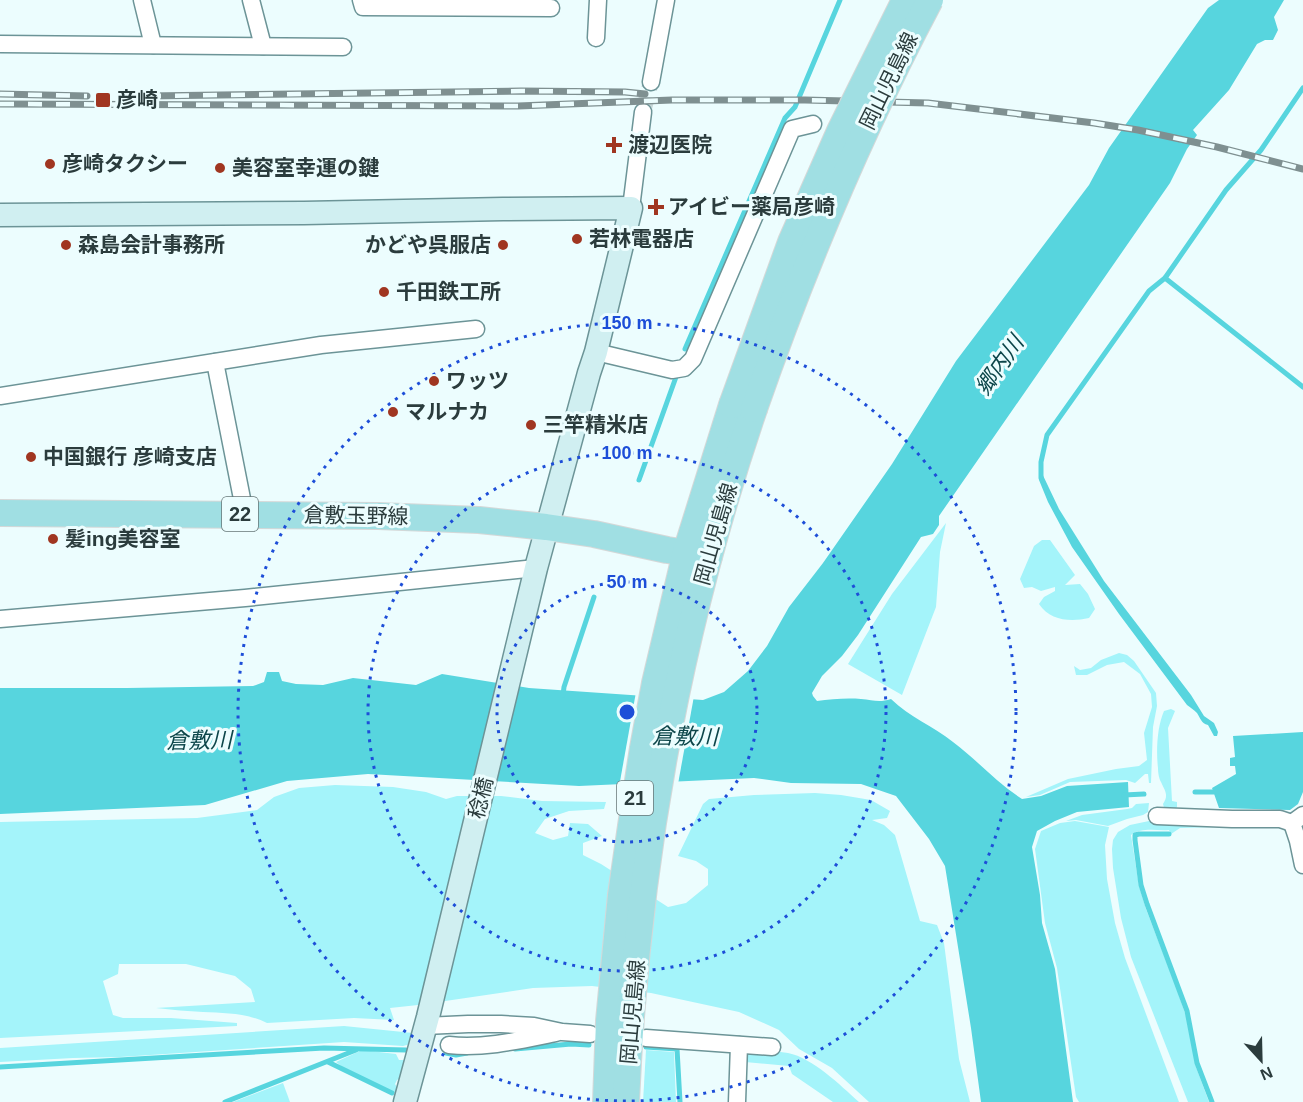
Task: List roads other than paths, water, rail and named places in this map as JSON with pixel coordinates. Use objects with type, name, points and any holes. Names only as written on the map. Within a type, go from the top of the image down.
[{"type":"main road","name":"岡山児島線","points":[[606,1102],[643,898],[665,751],[678,683],[690,581],[791,242],[840,131],[905,0]]},
{"type":"main road","name":"岡山児島線","points":[[743,407],[776,348],[812,252],[888,82],[930,0]]},
{"type":"main road","name":"倉敷玉野線","points":[[0,513],[245,514],[468,520],[594,534],[667,550],[698,554]]},
{"type":"main road","name":"岡山児島線","points":[[619,1029],[626,1102]]},
{"type":"street","points":[[142,0],[153,45]]},
{"type":"street","points":[[251,0],[263,46]]},
{"type":"street","points":[[361,0],[363,7],[551,8]]},
{"type":"street","points":[[596,38],[598,0]]},
{"type":"street","points":[[651,82],[666,0]]},
{"type":"street","points":[[0,44],[343,47]]},
{"type":"street","points":[[0,215],[631,208],[643,112]]},
{"type":"street","points":[[596,352],[672,370],[684,368],[693,360],[792,129],[813,124]]},
{"type":"street","name":"稔橋","points":[[405,1102],[427,1021],[546,527],[596,352],[631,208]]},
{"type":"street","points":[[0,396],[321,345],[476,329]]},
{"type":"street","points":[[215,362],[245,514]]},
{"type":"street","points":[[0,619],[535,573]]},
{"type":"street","points":[[1157,816],[1297,820],[1298,841],[1303,864]]},
{"type":"street","points":[[427,1021],[534,1026],[562,1032]]},
{"type":"street","points":[[449,1045],[488,1045],[562,1032],[619,1029],[739,1045],[772,1047]]},
{"type":"street","points":[[737,1102],[739,1045]]},
{"type":"water","points":[[1219,0],[1284,0],[1274,17],[1278,30],[1273,40],[1265,40],[1257,44],[1229,90],[1193,130],[1197,135],[1187,149],[1170,183],[939,516],[939,525],[933,534],[921,537],[858,635],[842,656],[822,676],[812,693],[817,701],[891,699],[905,711],[953,742],[1022,799],[1041,796],[1067,786],[1128,782],[1129,807],[1077,812],[1055,821],[1037,831],[1032,847],[1042,923],[1055,969],[1073,1102],[981,1102],[945,866],[929,839],[896,796],[861,784],[791,783],[754,778],[579,786],[368,774],[287,781],[205,805],[0,814],[0,688],[253,686],[264,682],[267,672],[279,672],[282,681],[296,684],[323,685],[353,678],[416,685],[442,674],[529,688],[703,700],[724,692],[748,671],[767,646],[789,607],[823,563],[892,464],[956,361],[1089,185],[1109,148],[1208,8]]},
{"type":"water","points":[[1039,467],[1059,509],[1104,581],[1191,695],[1204,716],[1214,723],[1218,732],[1217,736],[1214,736],[1208,725],[1202,722],[1197,713],[1187,705],[1072,547],[1048,502],[1039,480]]},
{"type":"water","points":[[1303,732],[1303,792],[1298,804],[1290,810],[1219,808],[1212,788],[1236,774],[1235,766],[1230,766],[1230,758],[1235,757],[1233,736]]},
{"type":"waterway","points":[[685,349],[785,118],[795,107],[840,0]]},
{"type":"waterway","points":[[1041,478],[1041,462],[1047,435],[1149,291],[1165,278],[1226,190],[1261,150],[1303,88]]},
{"type":"waterway","points":[[1165,278],[1303,387]]},
{"type":"waterway","points":[[639,480],[676,377]]},
{"type":"waterway","points":[[563,695],[594,597]]},
{"type":"waterway","points":[[1195,792],[1220,790]]},
{"type":"waterway","points":[[1124,795],[1144,794]]},
{"type":"waterway","points":[[1169,834],[1135,835],[1141,885],[1187,1011],[1197,1063],[1212,1102]]},
{"type":"waterway","points":[[515,1049],[571,1044],[589,1045]]},
{"type":"waterway","points":[[646,1047],[677,1049],[680,1102]]},
{"type":"waterway","points":[[0,1067],[324,1048],[406,1050]]},
{"type":"waterway","points":[[225,1102],[356,1050]]},
{"type":"waterway","points":[[446,1053],[456,1055],[467,1053]]},
{"type":"waterway","points":[[328,1062],[392,1093]]},
{"type":"tunnel","points":[[643,112],[651,82]]},
{"type":"railway","points":[[147,96],[521,91],[645,94]]},
{"type":"railway","points":[[0,94],[87,96]]},
{"type":"railway","points":[[0,104],[518,106],[672,100],[928,103],[1138,130],[1303,169]]},
{"type":"place","name":"彦崎","points":[[103,100]]},
{"type":"place","name":"渡辺医院","points":[[614,145]]},
{"type":"place","name":"彦崎タクシー","points":[[50,164]]},
{"type":"place","name":"美容室幸運の鍵","points":[[220,168]]},
{"type":"place","name":"アイビー薬局彦崎","points":[[656,207]]},
{"type":"place","name":"若林電器店","points":[[577,239]]},
{"type":"place","name":"森島会計事務所","points":[[66,245]]},
{"type":"place","name":"かどや呉服店","points":[[503,245]]},
{"type":"place","name":"千田鉄工所","points":[[384,292]]},
{"type":"place","name":"ワッツ","points":[[434,381]]},
{"type":"place","name":"マルナカ","points":[[393,412]]},
{"type":"place","name":"三竿精米店","points":[[531,425]]},
{"type":"place","name":"中国銀行 彦崎支店","points":[[31,457]]},
{"type":"place","name":"髪ing美容室","points":[[53,539]]},
{"type":"water label","name":"郷内川","points":[[999,365]]},
{"type":"water label","name":"倉敷川","points":[[685,736]]},
{"type":"water label","name":"倉敷川","points":[[199,740]]}]
